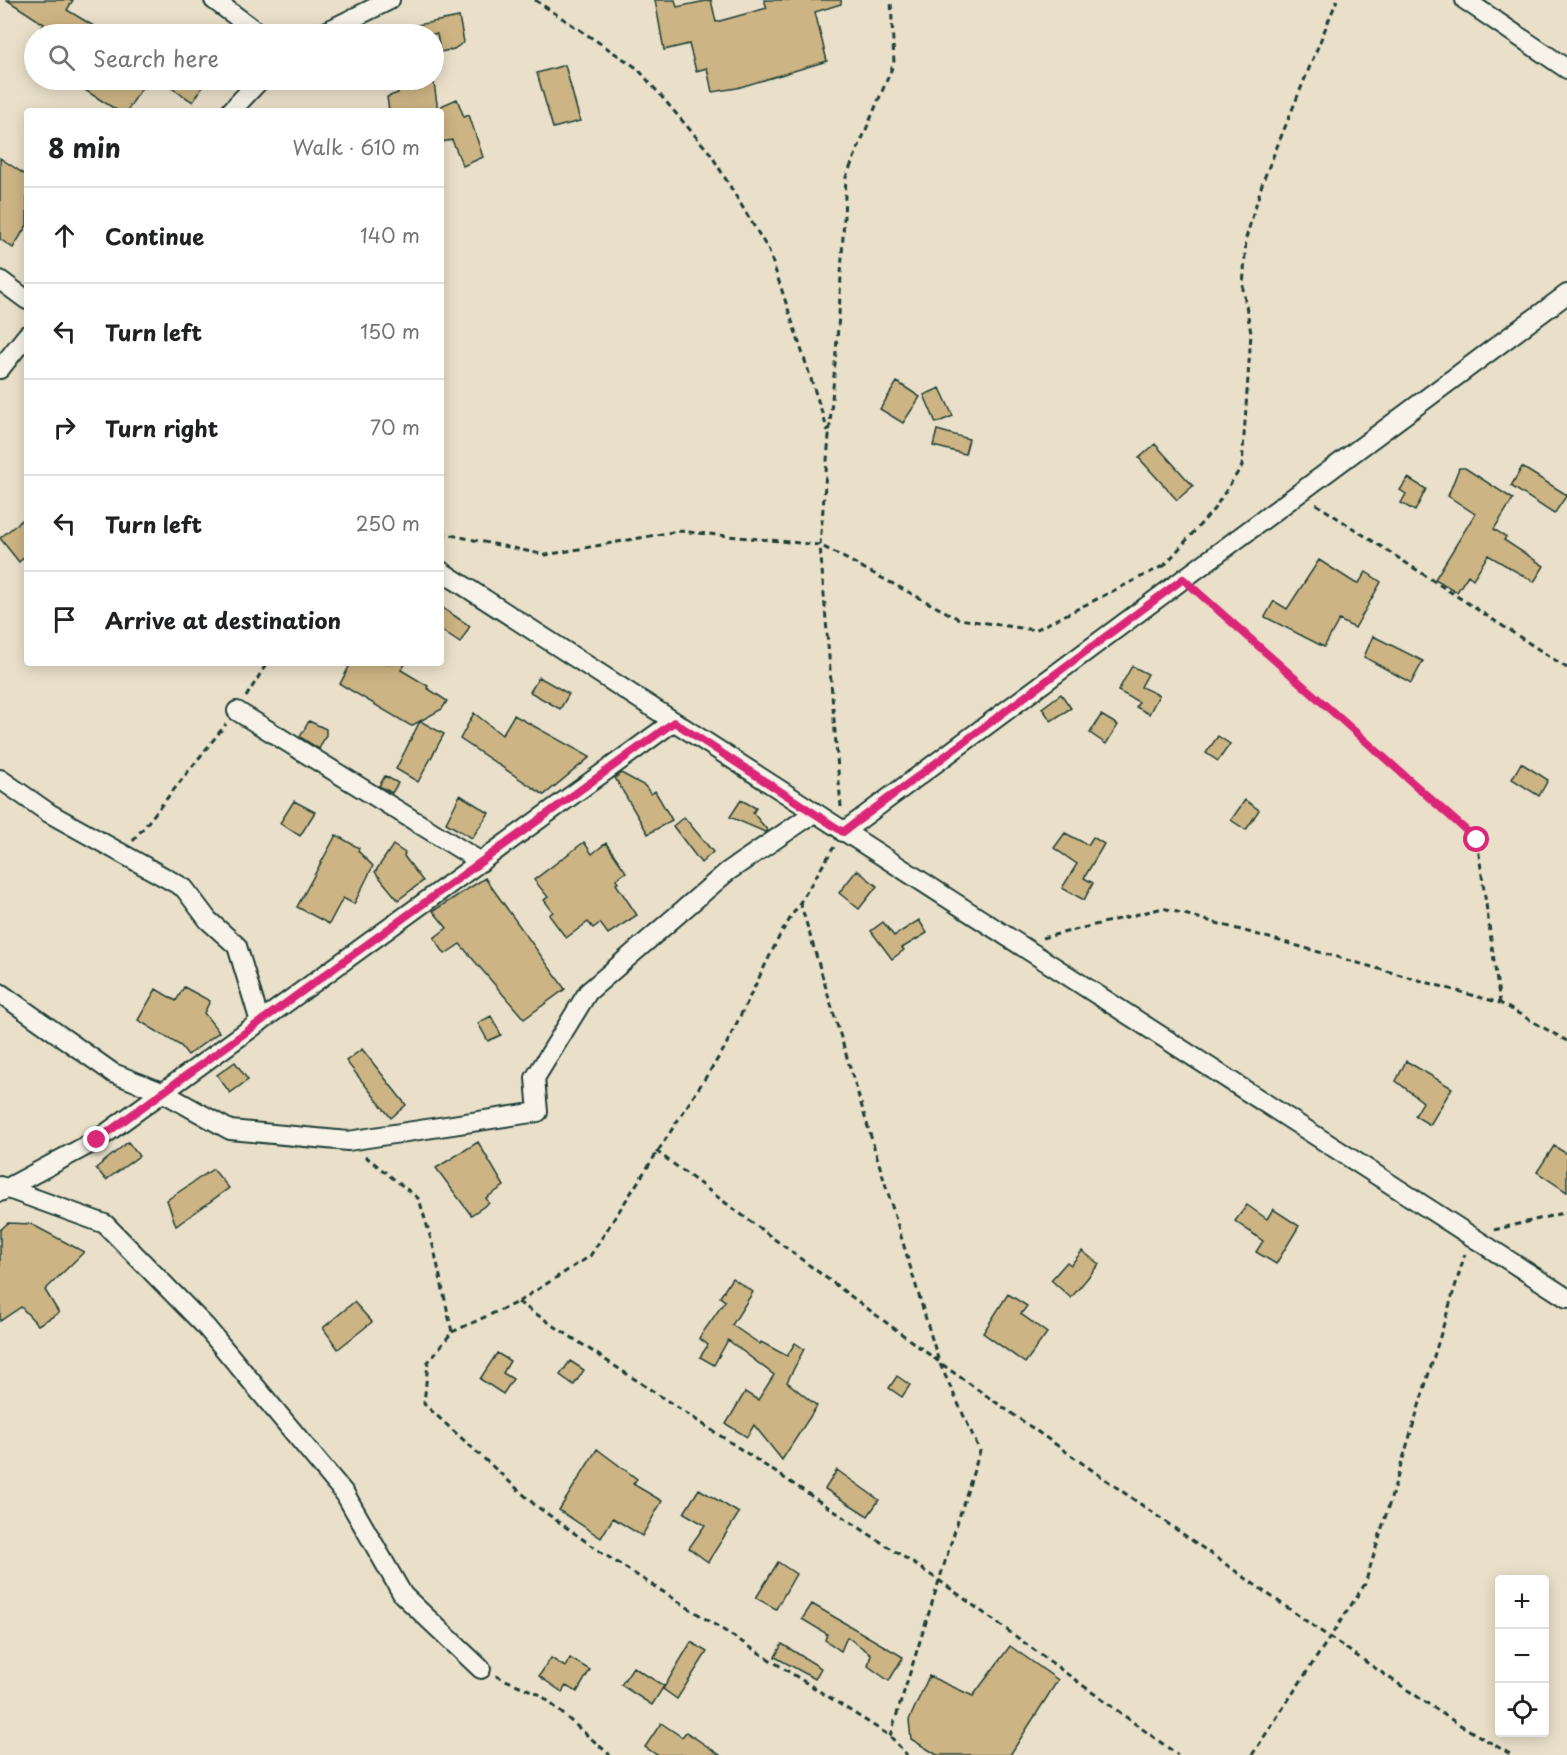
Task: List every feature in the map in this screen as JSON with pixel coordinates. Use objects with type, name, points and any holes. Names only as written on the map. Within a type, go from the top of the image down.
[{"type":"street","points":[[214,0],[246,24]]},
{"type":"street","points":[[341,24],[390,0]]},
{"type":"street","points":[[1465,0],[1567,69]]},
{"type":"street","points":[[234,108],[251,90]]},
{"type":"street","points":[[0,280],[24,298]]},
{"type":"street","points":[[843,832],[1567,294]]},
{"type":"street","points":[[0,369],[24,339]]},
{"type":"street","points":[[444,573],[1567,1298]]},
{"type":"street","points":[[237,711],[481,862]]},
{"type":"street","points":[[1,1188],[97,1140],[674,722]]},
{"type":"street","points":[[0,779],[49,813],[184,888],[207,920],[237,946],[260,1022]]},
{"type":"street","points":[[0,993],[113,1073],[164,1093],[230,1130],[348,1141],[538,1112],[535,1078],[588,992],[727,872],[814,813]]},
{"type":"street","points":[[1,1188],[105,1224],[113,1232],[206,1327],[345,1494],[403,1595],[481,1669]]},
{"type":"path","points":[[535,0],[637,68],[710,153],[769,251],[829,433]]},
{"type":"path","points":[[891,0],[894,63],[846,177],[820,545],[843,832],[780,935],[724,1049],[590,1256],[518,1302],[452,1332],[428,1362],[424,1404],[536,1505],[602,1553],[890,1736],[907,1755]]},
{"type":"path","points":[[444,533],[546,555],[678,531],[820,545],[959,619],[1035,630],[1163,566],[1214,509],[1242,466],[1251,333],[1243,289],[1246,238],[1263,181],[1337,0]]},
{"type":"path","points":[[1299,493],[1567,668]]},
{"type":"path","points":[[1152,602],[1163,566]]},
{"type":"path","points":[[1183,579],[1477,840],[1500,1004]]},
{"type":"path","points":[[122,855],[237,711],[265,666]]},
{"type":"path","points":[[800,902],[939,1362],[980,1451],[890,1736]]},
{"type":"path","points":[[1017,944],[1163,908],[1500,1004],[1567,1041]]},
{"type":"path","points":[[348,1141],[419,1199],[434,1249],[452,1332]]},
{"type":"path","points":[[656,1151],[939,1362],[1329,1637],[1455,1722],[1512,1755]]},
{"type":"path","points":[[1252,1755],[1365,1584],[1471,1236],[1567,1212]]},
{"type":"path","points":[[518,1302],[940,1581],[1178,1755]]},
{"type":"path","points":[[481,1669],[541,1695],[610,1755]]},
{"type":"building","points":[[7,0],[73,0],[67,10],[90,24],[44,24]]},
{"type":"building","points":[[655,0],[675,0],[677,7],[711,0],[716,22],[767,8],[764,0],[841,0],[841,4],[815,12],[827,61],[737,88],[712,92],[707,68],[696,71],[689,44],[664,50]]},
{"type":"building","points":[[459,17],[464,42],[454,49],[444,51],[444,24],[423,24]]},
{"type":"building","points":[[565,65],[580,121],[553,128],[537,73]]},
{"type":"building","points":[[85,90],[141,90],[129,108],[113,108]]},
{"type":"building","points":[[174,90],[201,90],[193,102]]},
{"type":"building","points":[[396,90],[435,90],[438,108],[389,108],[387,97],[398,93]]},
{"type":"building","points":[[457,99],[464,117],[469,115],[483,157],[463,166],[452,140],[444,141],[444,108],[441,106]]},
{"type":"building","points":[[0,158],[24,174],[24,230],[13,248],[0,239]]},
{"type":"building","points":[[897,382],[920,397],[903,423],[880,409]]},
{"type":"building","points":[[940,388],[953,416],[936,423],[924,395]]},
{"type":"building","points":[[937,430],[969,439],[965,454],[933,446]]},
{"type":"building","points":[[1155,444],[1193,486],[1177,500],[1139,458]]},
{"type":"building","points":[[1522,467],[1567,495],[1554,514],[1511,486]]},
{"type":"building","points":[[1459,468],[1465,468],[1513,499],[1494,529],[1506,537],[1504,540],[1544,566],[1534,582],[1488,555],[1473,579],[1468,575],[1457,592],[1435,579],[1475,514],[1448,496]]},
{"type":"building","points":[[1408,478],[1426,489],[1415,511],[1401,503],[1406,494],[1400,490]]},
{"type":"building","points":[[24,518],[24,558],[19,562],[0,538]]},
{"type":"building","points":[[1319,560],[1355,583],[1359,583],[1366,572],[1381,582],[1355,628],[1339,620],[1324,647],[1265,617],[1274,601],[1287,609]]},
{"type":"building","points":[[444,609],[470,626],[460,643],[444,632]]},
{"type":"building","points":[[1373,636],[1423,661],[1411,683],[1364,657]]},
{"type":"building","points":[[349,666],[404,666],[401,670],[428,686],[427,688],[447,701],[442,709],[411,726],[340,684]]},
{"type":"building","points":[[1132,666],[1148,674],[1141,687],[1159,695],[1149,714],[1136,707],[1139,702],[1118,691]]},
{"type":"building","points":[[539,677],[569,694],[560,709],[530,692]]},
{"type":"building","points":[[1061,694],[1071,708],[1051,721],[1042,708]]},
{"type":"building","points":[[474,713],[502,735],[514,715],[590,757],[544,795],[460,739]]},
{"type":"building","points":[[1101,715],[1118,725],[1106,744],[1090,733]]},
{"type":"building","points":[[309,721],[326,729],[326,735],[319,749],[300,737]]},
{"type":"building","points":[[420,721],[444,734],[418,782],[396,769]]},
{"type":"building","points":[[1218,736],[1230,744],[1218,761],[1206,753]]},
{"type":"building","points":[[1521,763],[1548,780],[1539,796],[1512,779]]},
{"type":"building","points":[[621,773],[645,786],[651,794],[655,791],[672,820],[648,834],[615,778]]},
{"type":"building","points":[[385,776],[398,783],[392,793],[379,786]]},
{"type":"building","points":[[460,795],[489,813],[472,838],[446,823]]},
{"type":"building","points":[[741,800],[756,808],[753,813],[768,831],[765,832],[730,817]]},
{"type":"building","points":[[1245,800],[1259,810],[1246,830],[1231,820]]},
{"type":"building","points":[[294,801],[315,812],[300,836],[280,823]]},
{"type":"building","points":[[684,817],[713,852],[701,863],[673,826]]},
{"type":"building","points":[[1065,833],[1088,845],[1093,837],[1104,844],[1084,878],[1093,883],[1084,900],[1062,888],[1077,864],[1054,848]]},
{"type":"building","points":[[336,835],[359,848],[358,851],[373,866],[354,904],[343,898],[329,924],[297,907]]},
{"type":"building","points":[[584,842],[592,854],[606,843],[626,872],[616,879],[618,883],[616,884],[637,915],[608,934],[600,923],[593,928],[588,922],[566,938],[549,915],[553,912],[544,900],[548,897],[534,880]]},
{"type":"building","points":[[393,845],[405,853],[404,856],[423,881],[398,900],[375,872]]},
{"type":"building","points":[[857,870],[877,886],[859,909],[839,893]]},
{"type":"building","points":[[485,878],[565,989],[524,1019],[460,944],[445,954],[434,938],[447,928],[433,911]]},
{"type":"building","points":[[919,920],[927,933],[902,948],[904,950],[892,959],[871,931],[883,922],[894,936]]},
{"type":"building","points":[[184,987],[210,1001],[204,1013],[219,1032],[188,1055],[181,1046],[138,1020],[156,989],[176,1001]]},
{"type":"building","points":[[491,1016],[501,1035],[488,1041],[478,1023]]},
{"type":"building","points":[[362,1049],[406,1105],[391,1118],[346,1061]]},
{"type":"building","points":[[1406,1061],[1452,1088],[1430,1125],[1415,1116],[1423,1102],[1396,1081]]},
{"type":"building","points":[[235,1062],[248,1080],[230,1093],[217,1075]]},
{"type":"building","points":[[128,1142],[139,1156],[106,1180],[96,1168]]},
{"type":"building","points":[[478,1142],[504,1186],[486,1198],[489,1203],[471,1215],[436,1168]]},
{"type":"building","points":[[1554,1146],[1567,1154],[1567,1192],[1537,1172]]},
{"type":"building","points":[[213,1169],[229,1188],[176,1226],[167,1200]]},
{"type":"building","points":[[1247,1205],[1267,1219],[1273,1209],[1299,1226],[1276,1264],[1256,1252],[1263,1241],[1235,1221]]},
{"type":"building","points":[[8,1223],[31,1224],[84,1252],[45,1290],[59,1313],[38,1325],[21,1307],[0,1321],[0,1230]]},
{"type":"building","points":[[1082,1251],[1099,1264],[1071,1298],[1051,1280],[1067,1262],[1071,1265]]},
{"type":"building","points":[[732,1278],[753,1292],[732,1325],[760,1344],[761,1342],[787,1356],[795,1343],[804,1349],[787,1382],[817,1406],[782,1460],[754,1425],[747,1437],[726,1424],[745,1392],[758,1400],[774,1375],[728,1340],[714,1365],[700,1357],[708,1345],[699,1338],[725,1301],[720,1297]]},
{"type":"building","points":[[1008,1294],[1027,1306],[1021,1314],[1047,1333],[1025,1363],[983,1333]]},
{"type":"building","points":[[354,1302],[372,1322],[338,1349],[323,1328]]},
{"type":"building","points":[[497,1353],[510,1361],[503,1373],[513,1379],[503,1394],[480,1379]]},
{"type":"building","points":[[570,1361],[584,1370],[574,1385],[560,1375]]},
{"type":"building","points":[[897,1376],[910,1385],[902,1397],[889,1388]]},
{"type":"building","points":[[597,1449],[637,1479],[633,1484],[662,1501],[642,1536],[613,1518],[601,1538],[559,1510]]},
{"type":"building","points":[[837,1470],[879,1500],[868,1516],[825,1489]]},
{"type":"building","points":[[699,1489],[739,1513],[708,1562],[689,1548],[705,1525],[684,1513]]},
{"type":"building","points":[[778,1562],[796,1574],[776,1609],[756,1598]]},
{"type":"building","points":[[812,1604],[903,1657],[889,1681],[868,1666],[871,1654],[847,1637],[841,1651],[825,1640],[827,1634],[802,1619]]},
{"type":"building","points":[[691,1642],[707,1652],[677,1699],[663,1689]]},
{"type":"building","points":[[782,1644],[821,1668],[815,1679],[775,1657]]},
{"type":"building","points":[[1010,1646],[1058,1680],[1010,1755],[937,1755],[911,1739],[909,1720],[929,1676],[973,1696]]},
{"type":"building","points":[[551,1658],[565,1667],[570,1658],[590,1670],[577,1692],[566,1686],[562,1692],[539,1676]]},
{"type":"building","points":[[633,1667],[664,1686],[652,1705],[621,1685]]},
{"type":"building","points":[[661,1723],[682,1737],[686,1732],[720,1755],[657,1755],[645,1747]]},
{"type":"route","points":[[97,1140],[674,722],[843,832],[1183,579],[1477,840]]}]
